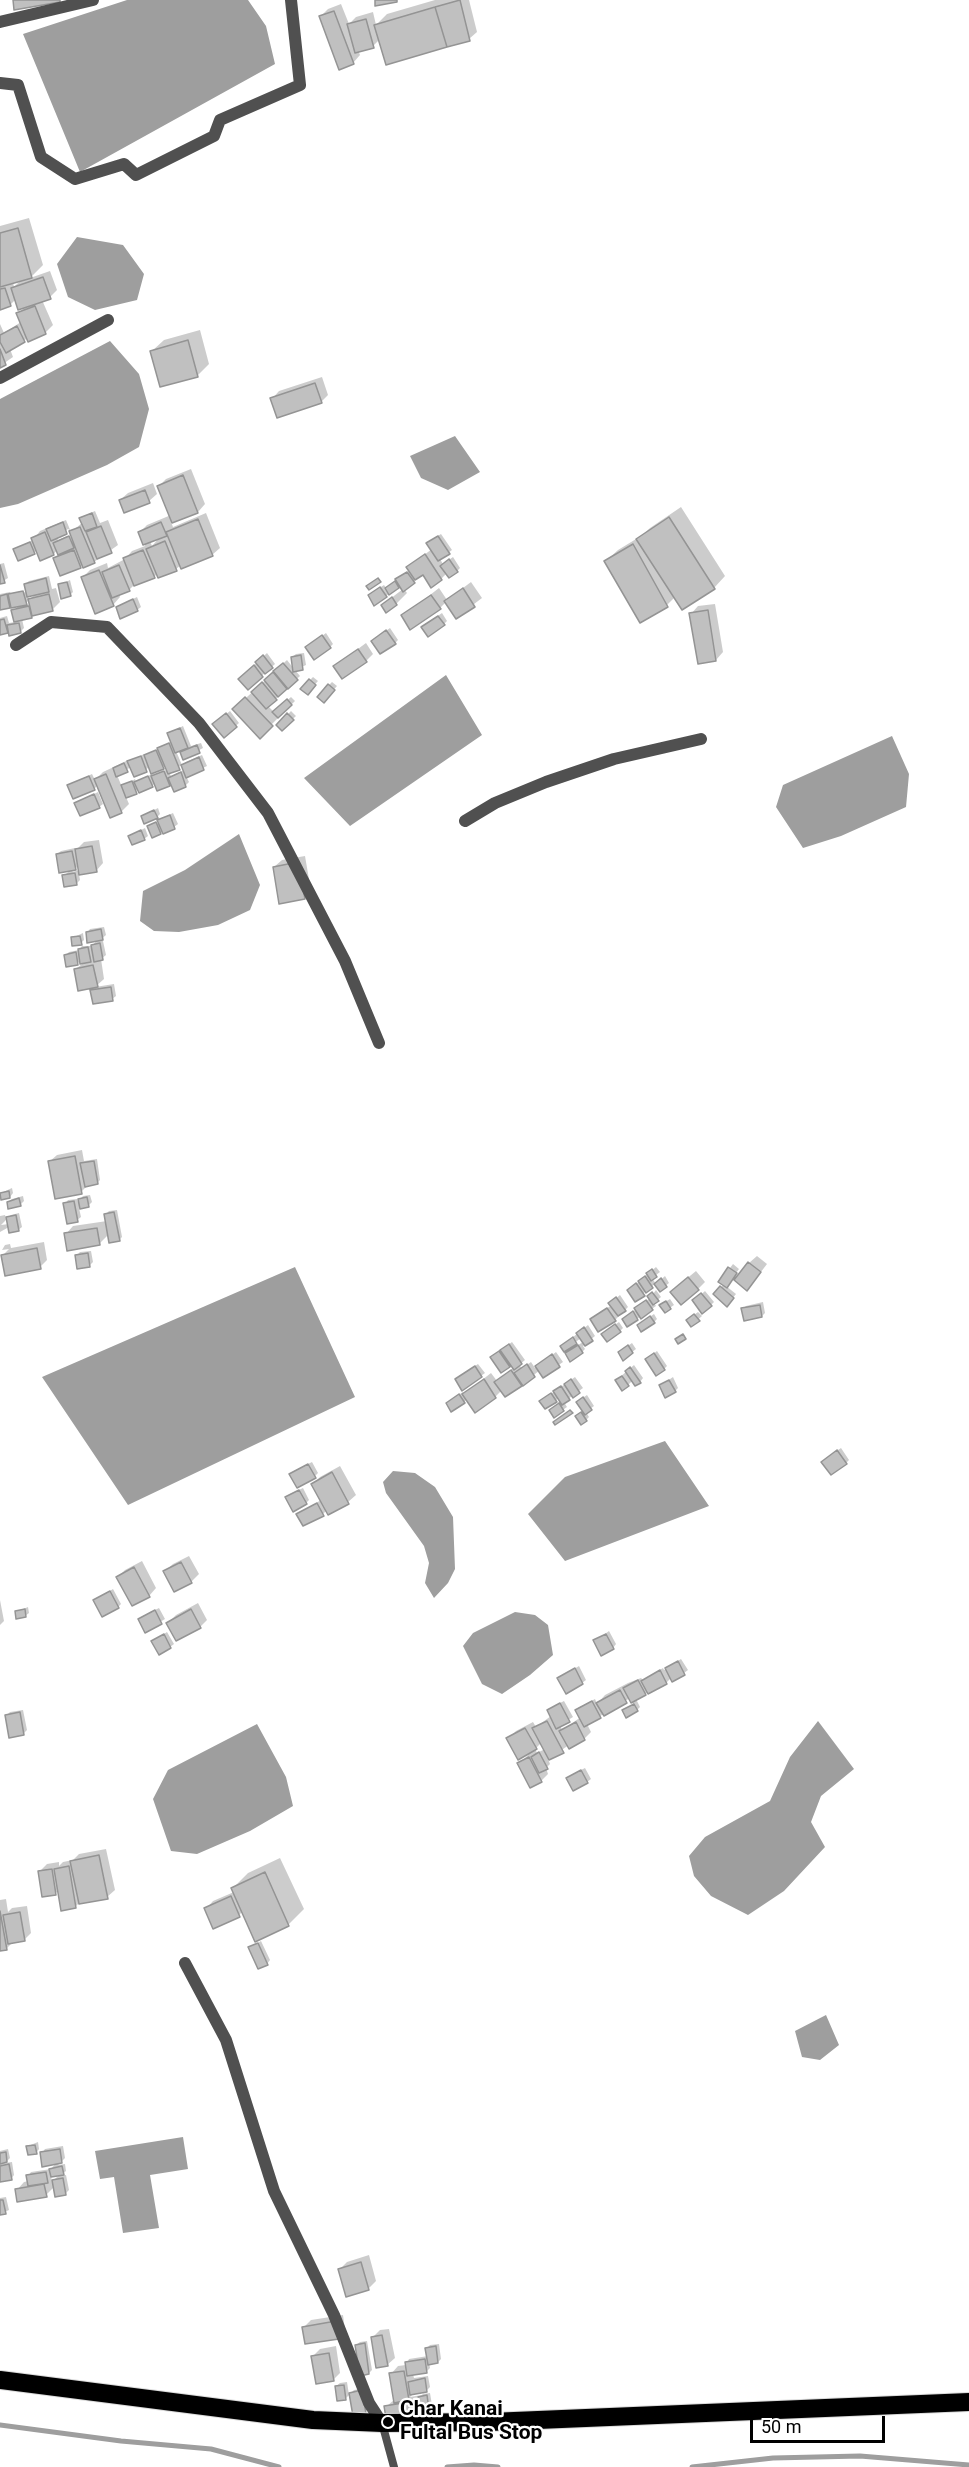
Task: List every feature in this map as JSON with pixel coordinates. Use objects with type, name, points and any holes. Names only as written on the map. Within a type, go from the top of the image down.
[{"type":"highway","points":[[0,2380],[313,2420],[382,2423],[490,2422],[969,2402]]},
{"type":"street","points":[[0,22],[93,0]]},
{"type":"street","points":[[0,83],[18,85],[41,157],[75,179],[124,164],[136,175],[214,136],[220,120],[300,85],[291,0]]},
{"type":"street","points":[[0,378],[108,320]]},
{"type":"street","points":[[16,645],[51,622],[107,627],[199,723],[268,813],[345,962],[379,1043]]},
{"type":"street","points":[[465,821],[495,803],[555,779],[614,759],[702,740]]},
{"type":"street","points":[[185,1963],[226,2040],[274,2191],[334,2315],[369,2403],[382,2423]]},
{"type":"lane","points":[[382,2423],[393,2466]]},
{"type":"shaded area","points":[[127,0],[248,0],[266,26],[275,64],[80,172],[23,34]]},
{"type":"shaded area","points":[[77,237],[123,245],[144,274],[137,300],[95,310],[68,297],[57,264]]},
{"type":"shaded area","points":[[110,341],[139,374],[149,409],[139,447],[107,465],[18,504],[0,508],[0,399]]},
{"type":"shaded area","points":[[455,436],[480,472],[448,490],[421,478],[410,456]]},
{"type":"shaded area","points":[[446,675],[482,735],[350,826],[304,778]]},
{"type":"shaded area","points":[[892,736],[909,774],[906,807],[841,836],[803,848],[776,807],[783,785]]},
{"type":"shaded area","points":[[239,834],[260,885],[250,910],[218,925],[179,932],[154,931],[140,921],[143,891],[185,870]]},
{"type":"shaded area","points":[[295,1267],[355,1397],[128,1505],[42,1377]]},
{"type":"shaded area","points":[[665,1441],[709,1506],[565,1561],[528,1514],[565,1477]]},
{"type":"shaded area","points":[[393,1471],[415,1473],[435,1487],[453,1517],[455,1569],[448,1583],[434,1598],[425,1583],[429,1563],[424,1546],[386,1493],[383,1482]]},
{"type":"shaded area","points":[[515,1612],[535,1615],[548,1625],[553,1655],[530,1675],[502,1694],[482,1684],[463,1646],[473,1633]]},
{"type":"shaded area","points":[[818,1721],[854,1769],[821,1796],[811,1822],[825,1847],[784,1891],[748,1915],[711,1896],[694,1876],[689,1856],[705,1837],[770,1801],[790,1757]]},
{"type":"shaded area","points":[[257,1724],[286,1777],[293,1806],[250,1831],[197,1854],[171,1851],[153,1799],[168,1770]]},
{"type":"shaded area","points":[[826,2015],[839,2045],[820,2060],[802,2057],[795,2031]]},
{"type":"shaded area","points":[[183,2137],[188,2169],[150,2175],[159,2228],[123,2233],[114,2177],[100,2179],[95,2151]]},
{"type":"building","points":[[13,0],[60,0],[60,2],[14,10]]},
{"type":"building","points":[[375,0],[397,0],[397,2],[375,6]]},
{"type":"building","points":[[460,0],[470,41],[447,47],[435,7]]},
{"type":"building","points":[[435,7],[447,47],[386,65],[374,25]]},
{"type":"building","points":[[334,11],[354,64],[339,70],[319,16]]},
{"type":"building","points":[[366,19],[374,48],[355,53],[347,24]]},
{"type":"building","points":[[18,228],[32,278],[0,287],[0,233]]},
{"type":"building","points":[[43,277],[51,299],[18,310],[11,288]]},
{"type":"building","points":[[5,288],[11,306],[0,310],[0,289]]},
{"type":"building","points":[[35,306],[46,334],[28,342],[16,313]]},
{"type":"building","points":[[17,326],[25,342],[6,353],[0,342],[0,335]]},
{"type":"building","points":[[188,340],[198,377],[160,387],[150,351]]},
{"type":"building","points":[[0,349],[6,365],[0,368]]},
{"type":"building","points":[[315,383],[322,403],[277,418],[270,398]]},
{"type":"building","points":[[183,475],[198,513],[172,523],[157,486]]},
{"type":"building","points":[[145,490],[150,503],[124,513],[119,500]]},
{"type":"building","points":[[92,513],[97,527],[85,531],[79,518]]},
{"type":"building","points":[[669,517],[715,589],[682,610],[636,539]]},
{"type":"building","points":[[198,519],[213,556],[181,569],[166,532]]},
{"type":"building","points":[[63,522],[67,534],[51,541],[46,529]]},
{"type":"building","points":[[161,522],[167,536],[143,545],[138,532]]},
{"type":"building","points":[[101,526],[112,553],[97,559],[86,532]]},
{"type":"building","points":[[80,527],[95,563],[83,568],[69,531]]},
{"type":"building","points":[[45,532],[54,555],[40,561],[31,538]]},
{"type":"building","points":[[69,536],[74,548],[58,555],[53,543]]},
{"type":"building","points":[[438,536],[450,554],[438,561],[426,543]]},
{"type":"building","points":[[165,541],[177,571],[158,578],[146,549]]},
{"type":"building","points":[[30,542],[35,554],[18,561],[13,549]]},
{"type":"building","points":[[633,544],[668,607],[640,623],[604,561]]},
{"type":"building","points":[[74,550],[81,568],[60,576],[53,558]]},
{"type":"building","points":[[143,550],[155,578],[134,586],[123,558]]},
{"type":"building","points":[[425,554],[442,580],[431,588],[423,575],[415,580],[406,567]]},
{"type":"building","points":[[449,559],[458,572],[449,578],[440,566]]},
{"type":"building","points":[[0,565],[5,583],[0,584]]},
{"type":"building","points":[[119,565],[130,591],[112,598],[102,572]]},
{"type":"building","points":[[99,570],[114,606],[95,614],[81,577]]},
{"type":"building","points":[[407,572],[415,583],[403,592],[395,579]]},
{"type":"building","points":[[46,578],[49,592],[27,597],[24,584]]},
{"type":"building","points":[[378,578],[381,582],[369,590],[366,586]]},
{"type":"building","points":[[395,581],[399,588],[389,595],[385,588]]},
{"type":"building","points":[[67,582],[71,596],[61,599],[58,584]]},
{"type":"building","points":[[380,587],[387,597],[374,606],[368,595]]},
{"type":"building","points":[[463,588],[475,607],[456,619],[444,601]]},
{"type":"building","points":[[23,591],[27,605],[11,608],[8,594]]},
{"type":"building","points":[[7,594],[10,608],[0,610],[0,596]]},
{"type":"building","points":[[49,594],[53,611],[32,616],[28,599]]},
{"type":"building","points":[[431,595],[441,609],[410,630],[401,615]]},
{"type":"building","points":[[392,597],[397,605],[386,613],[381,605]]},
{"type":"building","points":[[133,599],[138,611],[120,619],[116,607]]},
{"type":"building","points":[[29,606],[32,618],[14,622],[11,610]]},
{"type":"building","points":[[708,610],[716,661],[698,664],[689,613]]},
{"type":"building","points":[[438,616],[445,625],[428,637],[421,627]]},
{"type":"building","points":[[4,619],[8,633],[0,635],[0,620]]},
{"type":"building","points":[[19,623],[21,633],[9,636],[7,625]]},
{"type":"building","points":[[386,630],[396,644],[380,654],[371,641]]},
{"type":"building","points":[[322,635],[331,648],[314,660],[305,647]]},
{"type":"building","points":[[358,649],[367,662],[342,679],[333,666]]},
{"type":"building","points":[[263,655],[273,668],[265,674],[255,662]]},
{"type":"building","points":[[301,655],[303,670],[293,672],[291,657]]},
{"type":"building","points":[[283,663],[298,680],[288,689],[273,671]]},
{"type":"building","points":[[254,665],[263,677],[248,690],[238,679]]},
{"type":"building","points":[[273,672],[287,689],[278,697],[264,680]]},
{"type":"building","points":[[309,679],[316,685],[308,695],[300,689]]},
{"type":"building","points":[[262,682],[277,700],[266,709],[251,692]]},
{"type":"building","points":[[328,684],[335,690],[324,703],[317,697]]},
{"type":"building","points":[[245,697],[273,726],[260,739],[232,709]]},
{"type":"building","points":[[287,699],[292,705],[278,718],[272,712]]},
{"type":"building","points":[[226,713],[237,727],[224,738],[212,724]]},
{"type":"building","points":[[287,713],[294,720],[282,731],[276,725]]},
{"type":"building","points":[[180,728],[188,748],[175,753],[167,733]]},
{"type":"building","points":[[169,743],[180,770],[168,774],[157,748]]},
{"type":"building","points":[[197,745],[200,753],[183,760],[180,752]]},
{"type":"building","points":[[156,750],[164,769],[151,774],[144,755]]},
{"type":"building","points":[[141,756],[147,772],[134,777],[127,761]]},
{"type":"building","points":[[199,757],[204,770],[186,778],[181,765]]},
{"type":"building","points":[[124,763],[128,772],[116,777],[113,768]]},
{"type":"building","points":[[164,771],[170,786],[157,791],[151,776]]},
{"type":"building","points":[[181,772],[186,787],[174,792],[168,778]]},
{"type":"building","points":[[106,774],[122,813],[110,818],[94,779]]},
{"type":"building","points":[[89,776],[95,790],[73,799],[67,785]]},
{"type":"building","points":[[148,776],[153,787],[139,793],[134,782]]},
{"type":"building","points":[[132,781],[137,794],[126,798],[121,785]]},
{"type":"building","points":[[94,794],[100,808],[80,816],[74,803]]},
{"type":"building","points":[[154,810],[158,818],[144,824],[141,816]]},
{"type":"building","points":[[170,815],[175,829],[163,834],[157,820]]},
{"type":"building","points":[[156,822],[161,834],[152,838],[147,826]]},
{"type":"building","points":[[141,830],[145,840],[132,845],[128,836]]},
{"type":"building","points":[[92,846],[97,872],[79,875],[75,849]]},
{"type":"building","points":[[72,851],[76,870],[59,873],[56,854]]},
{"type":"building","points":[[298,862],[305,899],[279,904],[273,867]]},
{"type":"building","points":[[75,873],[77,885],[64,887],[62,875]]},
{"type":"building","points":[[101,929],[103,940],[87,943],[86,932]]},
{"type":"building","points":[[80,936],[82,945],[72,946],[71,937]]},
{"type":"building","points":[[100,943],[103,960],[94,962],[91,945]]},
{"type":"building","points":[[88,947],[91,962],[80,964],[78,949]]},
{"type":"building","points":[[76,952],[78,965],[66,967],[64,955]]},
{"type":"building","points":[[93,965],[98,987],[78,991],[74,969]]},
{"type":"building","points":[[111,987],[113,1001],[93,1004],[90,990]]},
{"type":"building","points":[[75,1156],[82,1194],[55,1199],[48,1161]]},
{"type":"building","points":[[94,1161],[98,1184],[85,1187],[80,1163]]},
{"type":"building","points":[[9,1191],[10,1198],[1,1200],[0,1193]]},
{"type":"building","points":[[87,1197],[89,1207],[80,1209],[78,1199]]},
{"type":"building","points":[[19,1198],[21,1206],[8,1209],[7,1202]]},
{"type":"building","points":[[74,1201],[78,1222],[67,1224],[63,1203]]},
{"type":"building","points":[[114,1212],[120,1241],[109,1243],[104,1214]]},
{"type":"building","points":[[16,1215],[19,1231],[9,1233],[6,1217]]},
{"type":"building","points":[[97,1228],[100,1245],[67,1251],[64,1233]]},
{"type":"building","points":[[37,1248],[41,1269],[5,1276],[1,1255]]},
{"type":"building","points":[[88,1253],[90,1267],[77,1269],[75,1255]]},
{"type":"building","points":[[748,1262],[761,1272],[747,1291],[734,1280]]},
{"type":"building","points":[[728,1267],[737,1273],[727,1288],[718,1282]]},
{"type":"building","points":[[652,1269],[657,1277],[651,1281],[646,1273]]},
{"type":"building","points":[[645,1276],[653,1288],[646,1293],[638,1281]]},
{"type":"building","points":[[688,1277],[699,1290],[681,1305],[670,1292]]},
{"type":"building","points":[[661,1278],[667,1287],[660,1292],[654,1284]]},
{"type":"building","points":[[636,1283],[645,1296],[635,1302],[627,1290]]},
{"type":"building","points":[[720,1286],[734,1298],[727,1307],[713,1294]]},
{"type":"building","points":[[652,1292],[659,1301],[653,1305],[647,1296]]},
{"type":"building","points":[[701,1293],[712,1306],[702,1314],[692,1300]]},
{"type":"building","points":[[616,1297],[626,1311],[618,1316],[608,1303]]},
{"type":"building","points":[[646,1300],[653,1310],[641,1319],[634,1308]]},
{"type":"building","points":[[666,1301],[671,1309],[665,1313],[659,1305]]},
{"type":"building","points":[[760,1305],[762,1317],[744,1321],[741,1308]]},
{"type":"building","points":[[607,1308],[616,1321],[598,1332],[590,1319]]},
{"type":"building","points":[[633,1311],[638,1320],[627,1327],[622,1319]]},
{"type":"building","points":[[694,1314],[700,1321],[691,1327],[686,1320]]},
{"type":"building","points":[[650,1316],[655,1323],[641,1332],[637,1325]]},
{"type":"building","points":[[615,1324],[621,1332],[607,1342],[601,1334]]},
{"type":"building","points":[[584,1327],[593,1341],[585,1346],[576,1333]]},
{"type":"building","points":[[683,1334],[686,1339],[678,1344],[675,1339]]},
{"type":"building","points":[[573,1337],[577,1344],[564,1352],[560,1346]]},
{"type":"building","points":[[509,1344],[522,1364],[514,1370],[500,1350]]},
{"type":"building","points":[[578,1345],[583,1353],[570,1362],[565,1353]]},
{"type":"building","points":[[628,1345],[633,1353],[623,1361],[618,1352]]},
{"type":"building","points":[[499,1351],[510,1367],[501,1373],[490,1357]]},
{"type":"building","points":[[654,1353],[665,1370],[656,1376],[645,1359]]},
{"type":"building","points":[[552,1354],[560,1367],[543,1378],[535,1366]]},
{"type":"building","points":[[527,1364],[535,1377],[523,1386],[514,1373]]},
{"type":"building","points":[[475,1366],[482,1377],[462,1391],[455,1379]]},
{"type":"building","points":[[630,1367],[641,1383],[635,1386],[625,1371]]},
{"type":"building","points":[[511,1370],[522,1386],[505,1397],[494,1382]]},
{"type":"building","points":[[622,1376],[629,1386],[622,1391],[615,1380]]},
{"type":"building","points":[[484,1379],[496,1398],[475,1413],[462,1394]]},
{"type":"building","points":[[571,1379],[580,1393],[573,1398],[564,1384]]},
{"type":"building","points":[[669,1380],[676,1392],[665,1398],[659,1385]]},
{"type":"building","points":[[561,1386],[570,1400],[562,1405],[553,1391]]},
{"type":"building","points":[[551,1393],[557,1402],[545,1409],[539,1401]]},
{"type":"building","points":[[459,1394],[465,1403],[451,1412],[446,1403]]},
{"type":"building","points":[[583,1397],[592,1410],[585,1415],[576,1402]]},
{"type":"building","points":[[559,1403],[564,1411],[554,1418],[549,1410]]},
{"type":"building","points":[[570,1410],[573,1413],[555,1425],[553,1422]]},
{"type":"building","points":[[581,1412],[587,1421],[581,1425],[575,1416]]},
{"type":"building","points":[[837,1450],[847,1464],[831,1475],[821,1462]]},
{"type":"building","points":[[308,1464],[316,1478],[297,1488],[289,1474]]},
{"type":"building","points":[[332,1472],[349,1504],[328,1515],[311,1484]]},
{"type":"building","points":[[299,1490],[307,1504],[293,1512],[285,1497]]},
{"type":"building","points":[[317,1503],[324,1516],[303,1526],[296,1514]]},
{"type":"building","points":[[181,1562],[192,1583],[174,1592],[163,1571]]},
{"type":"building","points":[[134,1567],[150,1597],[132,1606],[116,1577]]},
{"type":"building","points":[[110,1591],[119,1608],[102,1617],[93,1600]]},
{"type":"building","points":[[25,1609],[26,1617],[16,1619],[15,1611]]},
{"type":"building","points":[[191,1609],[201,1628],[176,1641],[166,1623]]},
{"type":"building","points":[[155,1610],[162,1624],[145,1633],[138,1619]]},
{"type":"building","points":[[164,1634],[171,1648],[159,1655],[151,1641]]},
{"type":"building","points":[[606,1634],[614,1649],[601,1656],[593,1640]]},
{"type":"building","points":[[678,1661],[685,1675],[672,1682],[665,1668]]},
{"type":"building","points":[[575,1668],[583,1684],[566,1694],[557,1678]]},
{"type":"building","points":[[660,1670],[667,1684],[648,1694],[641,1681]]},
{"type":"building","points":[[638,1680],[646,1695],[631,1703],[623,1688]]},
{"type":"building","points":[[620,1690],[627,1703],[604,1716],[596,1703]]},
{"type":"building","points":[[592,1701],[601,1718],[584,1727],[575,1710]]},
{"type":"building","points":[[560,1703],[570,1722],[556,1729],[547,1710]]},
{"type":"building","points":[[634,1704],[638,1711],[626,1718],[622,1710]]},
{"type":"building","points":[[20,1712],[24,1735],[9,1738],[5,1715]]},
{"type":"building","points":[[547,1721],[564,1753],[549,1760],[532,1728]]},
{"type":"building","points":[[576,1722],[585,1740],[569,1749],[559,1731]]},
{"type":"building","points":[[525,1728],[537,1749],[518,1760],[506,1738]]},
{"type":"building","points":[[539,1752],[548,1769],[539,1773],[531,1757]]},
{"type":"building","points":[[529,1757],[542,1782],[530,1788],[517,1763]]},
{"type":"building","points":[[581,1770],[588,1783],[573,1791],[566,1778]]},
{"type":"building","points":[[99,1855],[108,1899],[79,1904],[70,1861]]},
{"type":"building","points":[[69,1866],[76,1908],[61,1911],[54,1869]]},
{"type":"building","points":[[52,1869],[56,1895],[42,1897],[38,1871]]},
{"type":"building","points":[[265,1872],[289,1926],[255,1942],[231,1888]]},
{"type":"building","points":[[231,1896],[240,1917],[213,1929],[204,1908]]},
{"type":"building","points":[[0,1911],[7,1950],[0,1951]]},
{"type":"building","points":[[20,1912],[25,1941],[8,1944],[3,1915]]},
{"type":"building","points":[[258,1943],[268,1965],[258,1969],[248,1947]]},
{"type":"building","points":[[35,2145],[37,2154],[28,2155],[26,2146]]},
{"type":"building","points":[[60,2149],[62,2163],[42,2167],[40,2152]]},
{"type":"building","points":[[6,2152],[7,2162],[0,2164],[0,2153]]},
{"type":"building","points":[[9,2164],[12,2180],[0,2182],[0,2166]]},
{"type":"building","points":[[62,2166],[64,2175],[51,2177],[49,2169]]},
{"type":"building","points":[[46,2172],[48,2183],[28,2186],[26,2175]]},
{"type":"building","points":[[63,2178],[66,2195],[55,2197],[52,2180]]},
{"type":"building","points":[[44,2184],[47,2197],[17,2202],[15,2189]]},
{"type":"building","points":[[0,2200],[3,2200],[6,2214],[0,2215]]},
{"type":"building","points":[[361,2262],[369,2290],[346,2297],[338,2269]]},
{"type":"building","points":[[336,2321],[339,2339],[305,2344],[302,2327]]},
{"type":"building","points":[[382,2335],[388,2366],[376,2368],[371,2337]]},
{"type":"building","points":[[365,2343],[369,2374],[360,2376],[355,2345]]},
{"type":"building","points":[[436,2346],[438,2363],[428,2365],[425,2348]]},
{"type":"building","points":[[329,2353],[334,2381],[316,2384],[311,2356]]},
{"type":"building","points":[[425,2359],[427,2373],[407,2376],[405,2362]]},
{"type":"building","points":[[404,2371],[409,2400],[394,2403],[389,2373]]},
{"type":"building","points":[[425,2378],[427,2392],[410,2395],[408,2382]]},
{"type":"building","points":[[344,2385],[346,2400],[337,2401],[335,2386]]},
{"type":"building","points":[[362,2390],[366,2414],[353,2416],[349,2393]]},
{"type":"building","points":[[427,2395],[429,2410],[420,2411],[418,2397]]},
{"type":"building","points":[[416,2401],[418,2413],[386,2418],[384,2406]]},
{"type":"waterway","points":[[0,2425],[121,2441],[211,2449],[279,2467]]},
{"type":"waterway","points":[[692,2467],[773,2458],[860,2456],[969,2465]]},
{"type":"waterway","points":[[447,2467],[474,2465],[498,2467]]},
{"type":"place","name":"Char Kanai Fultal Bus Stop","points":[[388,2422]]}]
